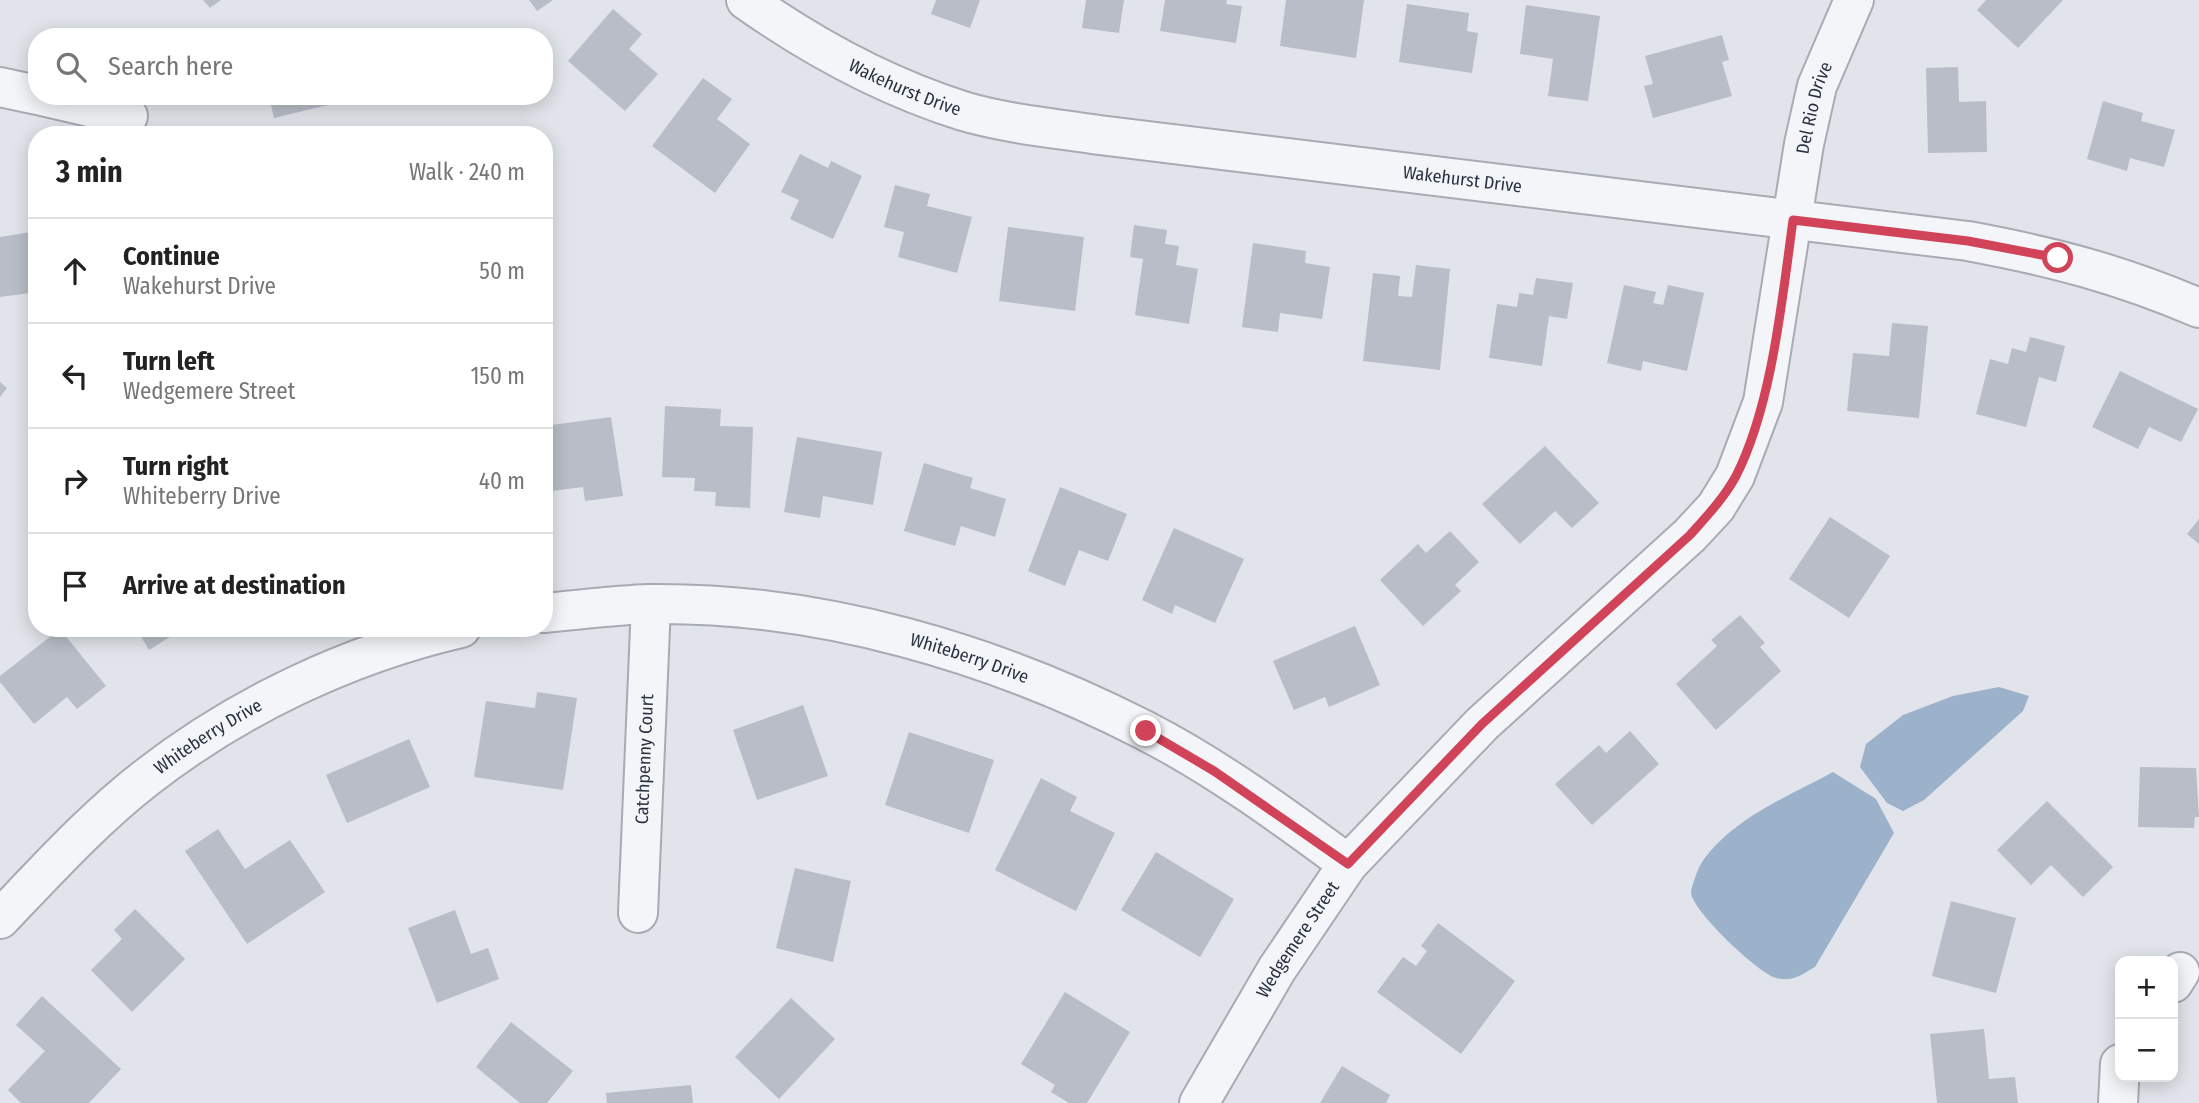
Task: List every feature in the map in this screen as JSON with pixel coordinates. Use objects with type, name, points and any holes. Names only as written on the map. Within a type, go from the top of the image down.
[{"type":"street","name":"Wakehurst Drive","points":[[746,0],[788,29],[846,63],[889,84],[965,112],[1099,135],[1968,241],[2058,258],[2134,281],[2199,308]]},
{"type":"street","name":"Del Rio Drive","points":[[1793,220],[1804,144],[1817,86],[1854,0]]},
{"type":"street","points":[[0,87],[28,93]]},
{"type":"street","points":[[81,105],[128,116]]},
{"type":"street","name":"Wedgemere Street","points":[[1199,1103],[1277,969],[1348,864],[1482,724],[1690,535],[1716,507],[1735,476],[1763,402],[1793,220]]},
{"type":"street","name":"Whiteberry Drive","points":[[553,611],[651,604],[804,617],[871,630],[960,653],[1066,693],[1146,731],[1214,771],[1348,864]]},
{"type":"street","name":"Catchpenny Court","points":[[638,913],[651,604]]},
{"type":"street","name":"Whiteberry Drive","points":[[0,919],[79,836],[145,778],[203,738],[268,699],[338,668],[421,637]]},
{"type":"street","points":[[2118,1103],[2119,1082]]},
{"type":"water","points":[[1999,687],[2029,696],[2023,711],[1924,800],[1903,811],[1887,803],[1860,767],[1866,744],[1903,715],[1953,696]]},
{"type":"water","points":[[1833,772],[1876,799],[1894,833],[1815,967],[1792,978],[1776,978],[1755,965],[1713,926],[1694,901],[1691,892],[1702,862],[1729,833],[1762,810]]},
{"type":"building","points":[[203,0],[221,0],[210,8]]},
{"type":"building","points":[[529,0],[553,0],[537,11]]},
{"type":"building","points":[[936,0],[980,0],[970,28],[931,14]]},
{"type":"building","points":[[1086,0],[1124,0],[1119,33],[1082,28]]},
{"type":"building","points":[[1165,0],[1227,0],[1226,4],[1242,6],[1236,43],[1160,31]]},
{"type":"building","points":[[1286,0],[1364,0],[1356,58],[1280,46]]},
{"type":"building","points":[[1986,0],[2063,0],[2018,48],[1977,10]]},
{"type":"building","points":[[1407,4],[1469,13],[1467,31],[1478,33],[1472,73],[1399,62]]},
{"type":"building","points":[[1526,5],[1600,16],[1588,101],[1548,96],[1553,59],[1520,54]]},
{"type":"building","points":[[613,9],[642,34],[629,49],[658,74],[625,111],[568,61]]},
{"type":"building","points":[[1722,35],[1729,60],[1722,62],[1732,96],[1653,118],[1644,86],[1653,84],[1645,56]]},
{"type":"building","points":[[1958,67],[1959,102],[1986,101],[1987,152],[1928,153],[1926,68]]},
{"type":"building","points":[[703,78],[732,99],[717,119],[750,144],[715,193],[652,146]]},
{"type":"building","points":[[2103,101],[2143,113],[2141,121],[2175,130],[2164,167],[2130,158],[2127,171],[2087,159]]},
{"type":"building","points":[[271,105],[328,105],[274,118]]},
{"type":"building","points":[[800,154],[828,168],[831,161],[862,176],[833,239],[790,219],[799,200],[781,192]]},
{"type":"building","points":[[895,185],[930,194],[927,206],[972,217],[957,273],[898,257],[904,232],[884,227]]},
{"type":"building","points":[[1134,225],[1167,230],[1165,244],[1179,246],[1176,265],[1198,269],[1189,324],[1135,315],[1143,259],[1130,257]]},
{"type":"building","points":[[1008,227],[1084,237],[1075,311],[999,301]]},
{"type":"building","points":[[28,232],[28,293],[0,297],[0,237]]},
{"type":"building","points":[[1253,243],[1306,251],[1305,263],[1330,267],[1322,319],[1280,313],[1278,332],[1242,327]]},
{"type":"building","points":[[1416,265],[1450,269],[1440,370],[1363,361],[1373,273],[1400,276],[1398,296],[1412,297]]},
{"type":"building","points":[[1536,278],[1573,283],[1567,319],[1549,316],[1542,366],[1489,358],[1497,304],[1517,307],[1519,293],[1533,295]]},
{"type":"building","points":[[1624,285],[1656,292],[1653,303],[1663,305],[1668,285],[1704,293],[1687,371],[1643,361],[1641,371],[1607,363]]},
{"type":"building","points":[[1892,323],[1928,326],[1919,418],[1847,411],[1853,353],[1889,356]]},
{"type":"building","points":[[2030,337],[2065,346],[2056,382],[2039,377],[2026,427],[1976,414],[1990,359],[2008,364],[2012,348],[2026,352]]},
{"type":"building","points":[[2120,371],[2198,409],[2181,442],[2149,427],[2138,449],[2092,427]]},
{"type":"building","points":[[0,382],[7,388],[0,397]]},
{"type":"building","points":[[665,406],[721,409],[720,426],[753,427],[750,508],[715,506],[716,492],[694,491],[695,478],[662,477]]},
{"type":"building","points":[[611,417],[623,496],[585,501],[583,487],[553,491],[553,425]]},
{"type":"building","points":[[797,437],[882,452],[873,505],[823,496],[820,518],[784,512]]},
{"type":"building","points":[[1545,446],[1599,503],[1572,528],[1555,511],[1520,544],[1482,504]]},
{"type":"building","points":[[924,463],[973,478],[970,488],[1006,499],[995,537],[961,526],[955,546],[904,531]]},
{"type":"building","points":[[1060,487],[1127,514],[1108,561],[1079,550],[1065,586],[1028,571]]},
{"type":"building","points":[[1830,517],[1890,556],[1849,618],[1789,579]]},
{"type":"building","points":[[2199,519],[2199,544],[2187,534]]},
{"type":"building","points":[[1174,528],[1244,559],[1215,623],[1175,605],[1172,614],[1142,600]]},
{"type":"building","points":[[1450,531],[1479,562],[1455,585],[1461,591],[1423,626],[1380,580],[1418,544],[1426,553]]},
{"type":"building","points":[[1740,615],[1765,643],[1760,647],[1781,671],[1716,730],[1676,684],[1717,646],[1711,640]]},
{"type":"building","points":[[1355,626],[1380,685],[1329,707],[1325,697],[1294,710],[1273,661]]},
{"type":"building","points":[[50,637],[66,637],[106,686],[77,709],[67,697],[34,724],[0,682],[0,676]]},
{"type":"building","points":[[141,637],[170,637],[149,650]]},
{"type":"building","points":[[537,692],[577,698],[563,790],[474,777],[486,701],[535,708]]},
{"type":"building","points":[[803,705],[828,776],[757,800],[733,730]]},
{"type":"building","points":[[1630,731],[1659,764],[1592,825],[1555,784],[1599,745],[1606,753]]},
{"type":"building","points":[[909,732],[994,760],[969,833],[885,805]]},
{"type":"building","points":[[409,739],[430,787],[347,823],[326,775]]},
{"type":"building","points":[[2140,767],[2196,768],[2199,817],[2195,817],[2194,828],[2138,827]]},
{"type":"building","points":[[1041,778],[1077,797],[1070,811],[1115,833],[1076,911],[995,870]]},
{"type":"building","points":[[2047,801],[2113,867],[2083,897],[2051,865],[2031,885],[1997,850]]},
{"type":"building","points":[[218,829],[245,869],[290,840],[325,892],[247,944],[185,851]]},
{"type":"building","points":[[1156,852],[1234,899],[1200,957],[1121,910]]},
{"type":"building","points":[[795,868],[851,881],[833,962],[776,948]]},
{"type":"building","points":[[1951,901],[2016,918],[1996,993],[1932,976]]},
{"type":"building","points":[[135,909],[185,959],[132,1012],[91,970],[122,939],[114,930]]},
{"type":"building","points":[[455,910],[471,954],[488,948],[499,979],[437,1003],[408,928]]},
{"type":"building","points":[[1438,923],[1515,981],[1461,1054],[1377,992],[1403,957],[1416,966],[1427,951],[1421,946]]},
{"type":"building","points":[[1065,992],[1130,1032],[1087,1103],[1069,1103],[1051,1092],[1055,1085],[1021,1064]]},
{"type":"building","points":[[42,996],[121,1069],[89,1103],[21,1103],[8,1090],[45,1051],[16,1025]]},
{"type":"building","points":[[791,998],[835,1039],[779,1099],[735,1057]]},
{"type":"building","points":[[511,1022],[573,1071],[547,1103],[520,1103],[476,1067]]},
{"type":"building","points":[[1984,1029],[1989,1079],[2015,1077],[2018,1103],[1937,1103],[1930,1034]]},
{"type":"building","points":[[1342,1066],[1390,1095],[1386,1103],[1320,1103]]},
{"type":"building","points":[[691,1085],[693,1103],[607,1103],[606,1093]]},
{"type":"route","points":[[1146,731],[1214,771],[1348,864],[1482,724],[1690,535],[1716,507],[1735,476],[1751,441],[1763,402],[1793,220],[1968,241],[2058,258]]}]
